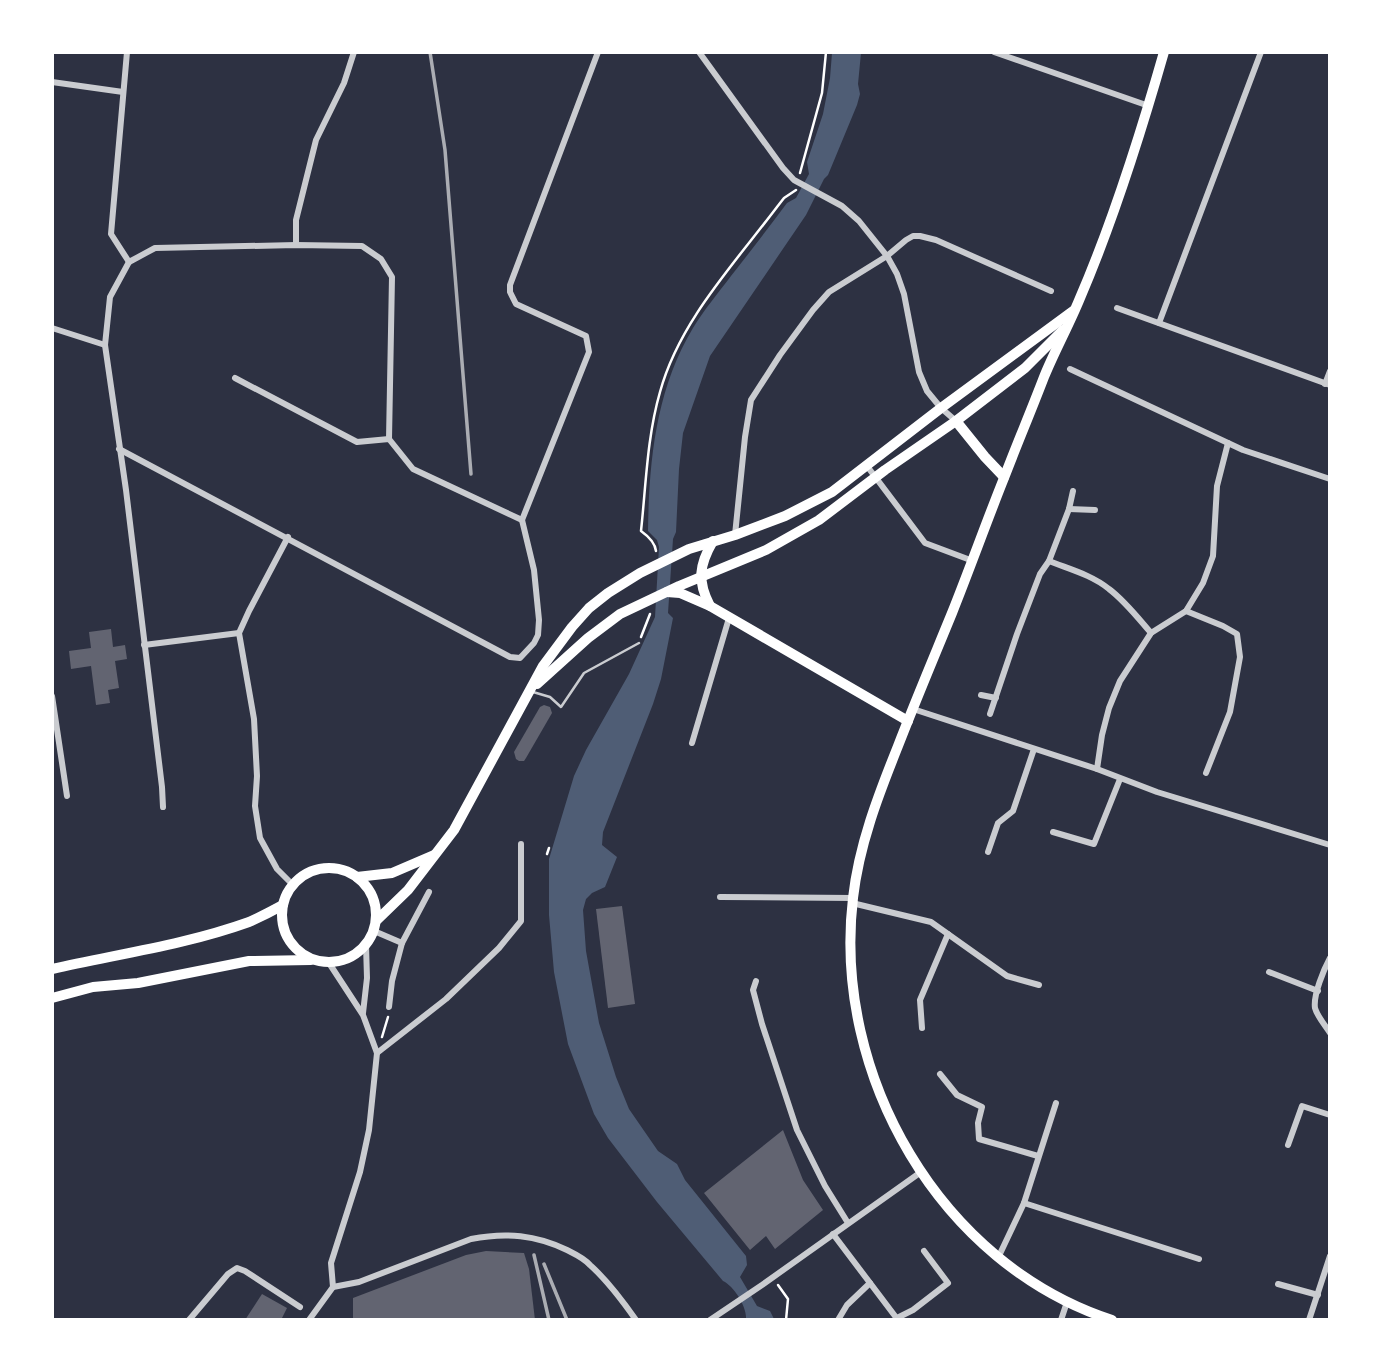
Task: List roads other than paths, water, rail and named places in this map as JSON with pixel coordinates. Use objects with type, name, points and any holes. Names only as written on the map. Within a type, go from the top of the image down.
[{"type":"highway","points":[[1112,1320],[1067,1302],[1034,1284],[998,1258],[954,1216],[921,1172],[900,1138],[878,1088],[859,1028],[850,961],[853,901],[858,864],[867,829],[1043,379],[1107,231],[1164,52]]},
{"type":"highway","points":[[52,999],[93,988],[249,961],[314,960],[329,963],[356,955],[366,945],[375,925],[408,890],[454,830],[549,657],[580,617],[608,593],[640,573],[689,549],[785,516],[832,492],[1075,310]]},
{"type":"highway","points":[[530,691],[620,614],[766,550],[819,520],[1025,368],[1068,326]]},
{"type":"highway","points":[[956,421],[1004,477]]},
{"type":"highway","points":[[710,606],[701,578],[703,560],[713,541]]},
{"type":"highway","points":[[667,592],[680,593],[710,606],[908,721]]},
{"type":"highway","points":[[357,877],[392,873],[435,854]]},
{"type":"highway","points":[[314,960],[300,953],[290,941],[282,918],[283,905],[293,885],[310,872],[326,868],[342,870],[357,877],[373,896],[375,925]]},
{"type":"highway","points":[[52,969],[180,943],[250,921],[283,905]]},
{"type":"highway","points":[[52,992],[65,995]]},
{"type":"street","points":[[127,52],[111,234],[130,262]]},
{"type":"street","points":[[296,245],[296,220],[316,140],[344,83],[354,52]]},
{"type":"street","points":[[119,449],[510,657],[520,658],[534,643],[538,635],[539,621],[534,570],[522,520],[589,352],[586,336],[516,304],[510,292],[510,285],[598,52]]},
{"type":"street","points":[[699,52],[776,160],[794,180],[842,206],[859,221],[887,256],[904,294],[919,372],[927,391],[956,421]]},
{"type":"street","points":[[994,52],[1149,106]]},
{"type":"street","points":[[1159,323],[1261,52]]},
{"type":"street","points":[[52,82],[123,92]]},
{"type":"street","points":[[735,535],[751,401],[779,355],[829,292],[887,256],[913,236],[929,237],[1051,291]]},
{"type":"street","points":[[163,807],[126,490],[105,345],[110,297],[130,262],[155,248],[362,246],[381,259],[392,277],[389,439],[413,469],[522,520]]},
{"type":"street","points":[[1117,308],[1327,384],[1329,371]]},
{"type":"street","points":[[52,328],[105,345]]},
{"type":"street","points":[[1070,369],[1243,450],[1329,479]]},
{"type":"street","points":[[235,378],[357,442],[389,439]]},
{"type":"street","points":[[1097,769],[1108,708],[1119,681],[1151,634],[1186,611],[1203,583],[1213,556],[1217,486],[1228,443]]},
{"type":"street","points":[[867,466],[925,543],[973,561]]},
{"type":"street","points":[[990,714],[1017,634],[1040,574],[1049,561],[1073,491]]},
{"type":"street","points":[[1069,509],[1095,510]]},
{"type":"street","points":[[288,537],[239,634],[254,719],[256,806],[260,838],[277,869],[293,885]]},
{"type":"street","points":[[1049,561],[1082,573],[1109,588],[1151,634]]},
{"type":"street","points":[[1186,611],[1237,634],[1240,657],[1230,712],[1206,773]]},
{"type":"street","points":[[692,743],[729,618]]},
{"type":"street","points":[[144,645],[239,634]]},
{"type":"street","points":[[52,695],[67,796]]},
{"type":"street","points":[[981,695],[996,698]]},
{"type":"street","points":[[913,709],[1097,769],[1157,792],[1329,845]]},
{"type":"street","points":[[52,744],[58,736]]},
{"type":"street","points":[[988,852],[998,823],[1013,811],[1034,749]]},
{"type":"street","points":[[1054,832],[1094,844],[1120,779]]},
{"type":"street","points":[[377,1053],[446,999],[499,948],[521,921],[521,844]]},
{"type":"street","points":[[389,1007],[401,943],[429,892]]},
{"type":"street","points":[[720,897],[853,901],[931,922],[1007,976],[1039,985]]},
{"type":"street","points":[[375,925],[401,943]]},
{"type":"street","points":[[922,1028],[920,1000],[948,934]]},
{"type":"street","points":[[363,1014],[367,978],[366,945]]},
{"type":"street","points":[[1329,958],[1314,1005],[1329,1033]]},
{"type":"street","points":[[309,1320],[333,1287],[331,1263],[360,1172],[367,1140],[377,1053],[363,1014],[329,963]]},
{"type":"street","points":[[1269,972],[1318,991]]},
{"type":"street","points":[[756,981],[753,990],[762,1024],[797,1130],[825,1186],[848,1223]]},
{"type":"street","points":[[940,1074],[957,1095],[982,1107],[978,1123],[979,1139],[1038,1156]]},
{"type":"street","points":[[998,1258],[1024,1203],[1056,1103]]},
{"type":"street","points":[[1288,1145],[1302,1107],[1329,1115]]},
{"type":"street","points":[[710,1320],[921,1172]]},
{"type":"street","points":[[1024,1203],[1199,1259]]},
{"type":"street","points":[[833,1234],[897,1319],[948,1283],[924,1251]]},
{"type":"street","points":[[333,1287],[359,1282],[471,1239],[490,1235],[529,1236],[552,1243],[589,1263],[616,1292],[636,1320]]},
{"type":"street","points":[[1309,1320],[1329,1256]]},
{"type":"street","points":[[189,1320],[228,1274],[237,1268],[300,1307]]},
{"type":"street","points":[[838,1320],[847,1305],[870,1283]]},
{"type":"street","points":[[1278,1284],[1318,1295]]},
{"type":"street","points":[[1061,1320],[1067,1302]]},
{"type":"lane","points":[[530,691],[550,697],[561,707],[584,673],[639,643]]},
{"type":"water","points":[[832,53],[861,53],[858,84],[860,94],[857,105],[828,175],[806,215],[710,356],[683,433],[668,613],[673,618],[661,679],[603,832],[602,845],[617,857],[605,887],[586,899],[583,910],[586,951],[599,1023],[616,1077],[629,1109],[658,1151],[677,1164],[685,1180],[746,1256],[747,1265],[740,1277],[757,1306],[770,1311],[774,1319],[746,1319],[742,1303],[735,1292],[657,1202],[608,1138],[594,1114],[568,1044],[554,972],[549,915],[549,859],[574,776],[629,674],[655,617],[659,547],[657,540],[648,531],[650,478],[657,426],[670,376],[693,328],[787,203],[796,198],[809,174],[807,162],[823,114]]},
{"type":"railway","points":[[430,52],[445,150],[471,474]]},
{"type":"railway","points":[[534,1255],[549,1320]]},
{"type":"railway","points":[[544,1264],[567,1320]]}]
